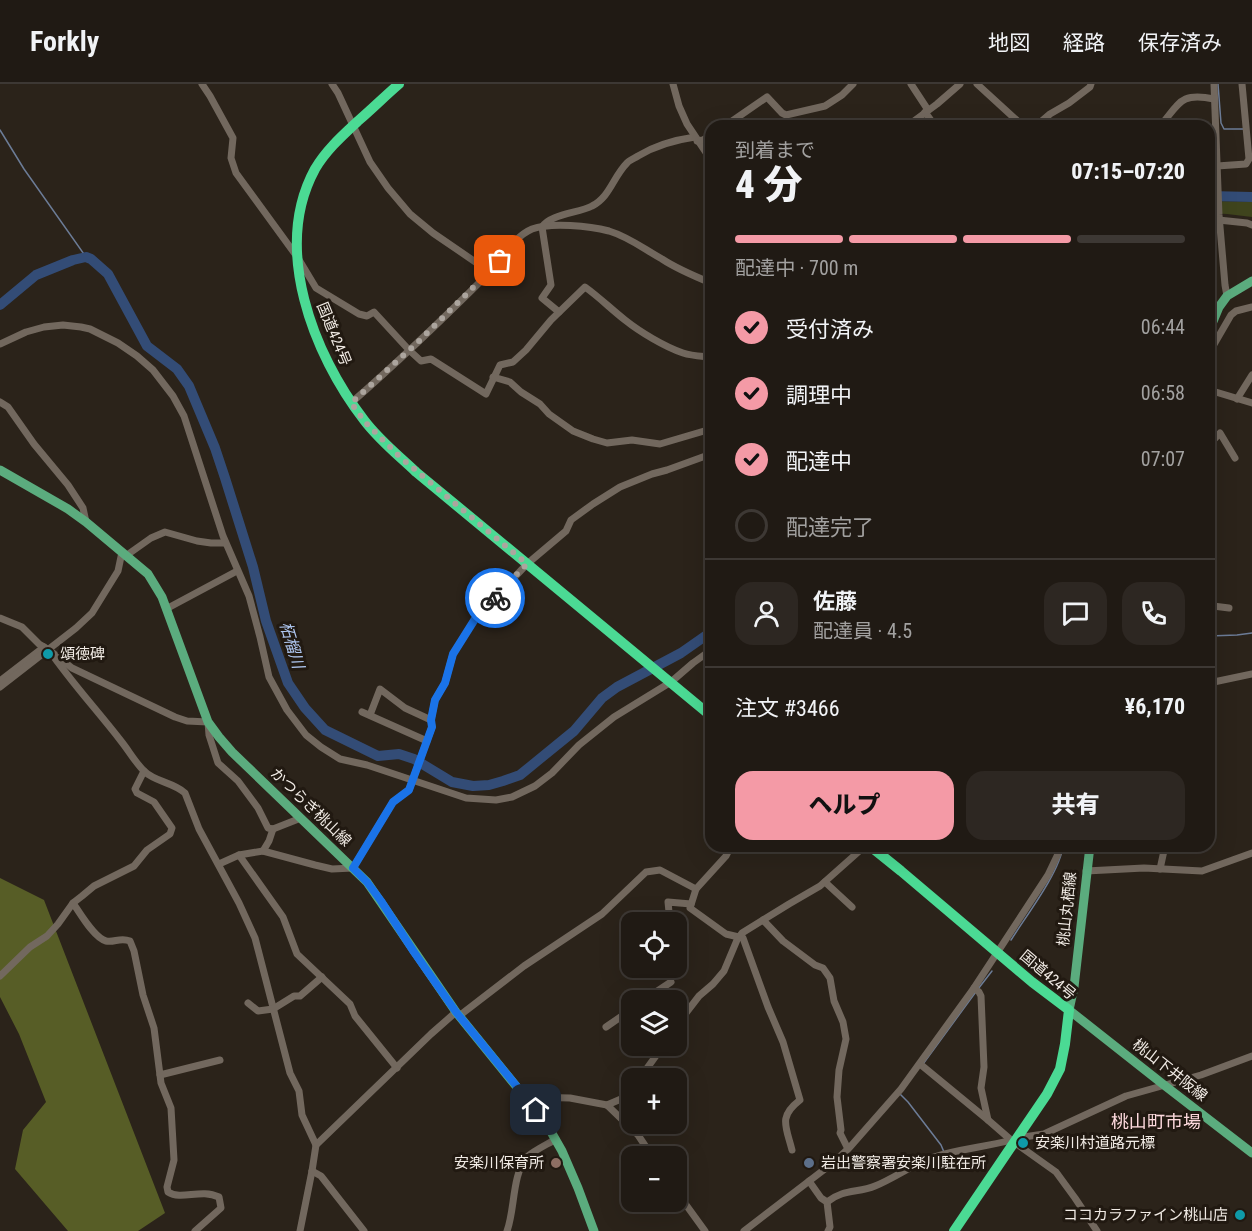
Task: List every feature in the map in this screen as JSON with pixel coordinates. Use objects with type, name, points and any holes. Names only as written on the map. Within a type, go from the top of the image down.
[{"type":"highway","name":"国道424号","points":[[399,84],[342,135],[326,153],[316,166],[309,181],[298,215],[297,242],[302,289],[314,332],[329,366],[365,422],[400,457],[705,711]]},
{"type":"highway","name":"国道424号","points":[[877,852],[1032,982],[1070,1010],[1060,1069],[1047,1095],[1014,1140],[954,1231]]},
{"type":"main road","points":[[1215,318],[1227,296],[1252,281]]},
{"type":"main road","name":"かつらぎ桃山線","points":[[0,470],[68,509],[148,574],[162,597],[208,722],[232,752],[367,882],[458,1014],[546,1123],[556,1139],[578,1188],[594,1231]]},
{"type":"main road","name":"桃山丸栖線","points":[[1070,1010],[1088,852]]},
{"type":"main road","name":"桃山下井阪線","points":[[1070,1010],[1252,1153]]},
{"type":"street","points":[[202,84],[233,138],[231,158],[236,172],[298,258],[316,288],[359,314],[367,316],[374,312],[421,361],[431,359],[486,394],[500,365],[513,362],[526,350],[550,320],[585,287],[625,320],[649,336],[682,352],[705,357]]},
{"type":"street","points":[[332,84],[354,125],[370,162],[388,188],[410,214],[433,233],[490,272]]},
{"type":"street","points":[[673,84],[687,124],[705,152]]},
{"type":"street","points":[[733,120],[766,97],[786,115],[825,106],[842,95],[853,84]]},
{"type":"street","points":[[911,84],[931,120]]},
{"type":"street","points":[[915,120],[960,84]]},
{"type":"street","points":[[977,84],[1016,120]]},
{"type":"street","points":[[1043,120],[1069,103],[1091,84]]},
{"type":"street","points":[[1214,84],[1215,120]]},
{"type":"street","points":[[1217,168],[1246,164],[1249,159],[1242,84]]},
{"type":"street","points":[[1165,120],[1174,107],[1184,100],[1202,96],[1214,99]]},
{"type":"street","points":[[1215,122],[1219,217],[1227,296]]},
{"type":"street","points":[[560,312],[542,298],[550,285],[542,227],[545,222],[595,205],[607,194],[627,163],[650,149],[675,140],[705,139]]},
{"type":"street","points":[[1215,218],[1252,225]]},
{"type":"street","points":[[351,403],[409,350],[490,272],[521,237],[532,229],[560,226],[610,231],[638,244],[677,268],[705,280]]},
{"type":"street","points":[[1215,343],[1231,315],[1236,311],[1252,307]]},
{"type":"street","points":[[0,344],[26,332],[44,327],[72,326],[90,330],[117,343],[153,370],[173,396],[184,416],[225,543],[249,596],[268,677],[287,710],[306,735],[340,759],[367,765],[466,798],[496,800],[512,797],[535,786],[552,773],[579,745],[614,717],[670,681],[705,654]]},
{"type":"street","points":[[1237,399],[1252,375]]},
{"type":"street","points":[[493,377],[510,382],[573,431],[607,443],[632,440],[660,444],[705,431]]},
{"type":"street","points":[[1215,392],[1252,403]]},
{"type":"street","points":[[0,402],[8,407],[34,444],[68,485],[83,508],[86,522]]},
{"type":"street","points":[[1215,438],[1220,433],[1235,458]]},
{"type":"street","points":[[219,864],[239,855],[263,851],[315,866],[332,869],[353,868],[393,802],[409,790],[413,782],[432,727],[435,700],[445,683],[453,654],[475,619],[527,564],[566,531],[571,520],[593,504],[620,487],[705,456]]},
{"type":"street","points":[[0,681],[92,613],[118,572],[124,554],[165,532],[197,541],[225,543]]},
{"type":"street","points":[[166,609],[238,568]]},
{"type":"street","points":[[1215,606],[1229,608]]},
{"type":"street","points":[[0,618],[22,627],[39,644],[72,668],[175,717],[187,721],[208,722],[209,735],[218,763],[238,781],[258,808],[268,828],[273,829],[301,818]]},
{"type":"street","points":[[0,687],[46,648]]},
{"type":"street","points":[[46,648],[144,771],[151,777],[185,793],[199,829],[249,921],[290,1073],[299,1090],[302,1114],[316,1145],[300,1231]]},
{"type":"street","points":[[1215,682],[1252,674]]},
{"type":"street","points":[[427,743],[366,714],[380,689],[405,708],[431,720]]},
{"type":"street","points":[[0,976],[30,947],[47,936],[73,903],[94,886],[134,866],[147,850],[170,834],[171,828],[154,802],[137,793],[135,789],[144,771]]},
{"type":"street","points":[[263,851],[273,829]]},
{"type":"street","points":[[728,852],[696,889],[690,908],[726,934],[743,938],[783,1042],[800,1100],[791,1106],[786,1116],[792,1150]]},
{"type":"street","points":[[687,1012],[724,971],[742,933],[825,882],[858,852]]},
{"type":"street","points":[[744,1231],[848,1149],[922,1065],[976,990],[1048,874],[1058,852]]},
{"type":"street","points":[[1160,869],[1164,852]]},
{"type":"street","points":[[1086,871],[1144,868],[1202,871],[1252,853]]},
{"type":"street","points":[[239,855],[284,917],[297,954],[350,1004],[355,1016],[397,1068]]},
{"type":"street","points":[[316,1145],[458,1014],[602,914],[646,872],[660,870],[696,889]]},
{"type":"street","points":[[825,882],[852,907]]},
{"type":"street","points":[[670,912],[669,902],[691,904]]},
{"type":"street","points":[[73,903],[98,938],[108,942],[123,939],[130,941],[134,951],[143,995],[154,1028],[161,1083],[171,1108],[174,1160],[167,1187],[168,1192],[174,1196],[209,1193],[219,1197],[221,1209],[195,1231]]},
{"type":"street","points":[[763,920],[783,941],[815,965],[823,968],[830,978],[834,1001],[843,1022],[846,1039],[839,1070],[837,1097],[840,1133],[848,1149]]},
{"type":"street","points":[[248,1003],[258,1011],[273,1009],[294,996],[300,996],[322,977]]},
{"type":"street","points":[[659,990],[671,982]]},
{"type":"street","points":[[976,990],[981,996],[984,1067],[981,1088],[988,1120]]},
{"type":"street","points":[[606,1027],[621,1017]]},
{"type":"street","points":[[827,1202],[845,1192],[874,1187],[932,1158],[964,1149],[1044,1134],[1126,1096],[1201,1075],[1252,1056]]},
{"type":"street","points":[[160,1075],[220,1060]]},
{"type":"street","points":[[922,1065],[1056,1172],[1097,1231]]},
{"type":"street","points":[[526,1097],[570,1098],[607,1105],[621,1100]]},
{"type":"street","points":[[607,1105],[638,1135],[645,1146]]},
{"type":"street","points":[[507,1231],[519,1172],[527,1158],[556,1139]]},
{"type":"street","points":[[312,1171],[321,1176],[364,1231]]},
{"type":"street","points":[[809,1181],[821,1198],[827,1202],[830,1227],[828,1231]]},
{"type":"street","points":[[687,1206],[705,1231]]},
{"type":"green space","points":[[1215,201],[1252,202],[1252,217],[1215,213]]},
{"type":"green space","points":[[0,878],[44,900],[165,1213],[138,1231],[68,1231],[15,1169],[23,1130],[46,1102],[19,1034],[0,997]]},
{"type":"waterway","points":[[1218,84],[1221,123],[1224,129],[1243,129]]},
{"type":"waterway","points":[[0,130],[24,169],[86,257]]},
{"type":"waterway","name":"柘榴川","points":[[1215,196],[1252,197]]},
{"type":"waterway","name":"柘榴川","points":[[0,305],[36,275],[73,260],[86,257],[108,274],[147,346],[177,369],[189,386],[215,448],[253,567],[266,621],[288,683],[305,708],[325,730],[378,756],[399,754],[414,759],[452,782],[473,786],[489,785],[520,775],[574,731],[602,698],[617,687],[681,653],[705,636]]},
{"type":"waterway","points":[[1215,636],[1252,633]]},
{"type":"waterway","points":[[1011,940],[1049,881],[1062,852]]},
{"type":"waterway","points":[[978,989],[992,971]]},
{"type":"waterway","points":[[923,1064],[975,993]]},
{"type":"waterway","points":[[900,1094],[941,1145],[944,1152]]},
{"type":"way so far","points":[[495,598],[527,564],[416,472],[365,422],[351,403],[416,344],[500,261]]},
{"type":"place","name":"頌徳碑","points":[[48,654]]},
{"type":"place","name":"安楽川村道路元標","points":[[1023,1143]]},
{"type":"place","name":"安楽川保育所","points":[[556,1163]]},
{"type":"place","name":"岩出警察署安楽川駐在所","points":[[809,1163]]},
{"type":"place","name":"ココカラファイン桃山店","points":[[1240,1215]]},
{"type":"district","name":"桃山町市場","points":[[1156,1121]]},
{"type":"route","points":[[495,598],[475,619],[453,654],[445,683],[435,700],[432,727],[409,790],[393,802],[353,868],[381,901],[456,1012],[536,1110]]}]
